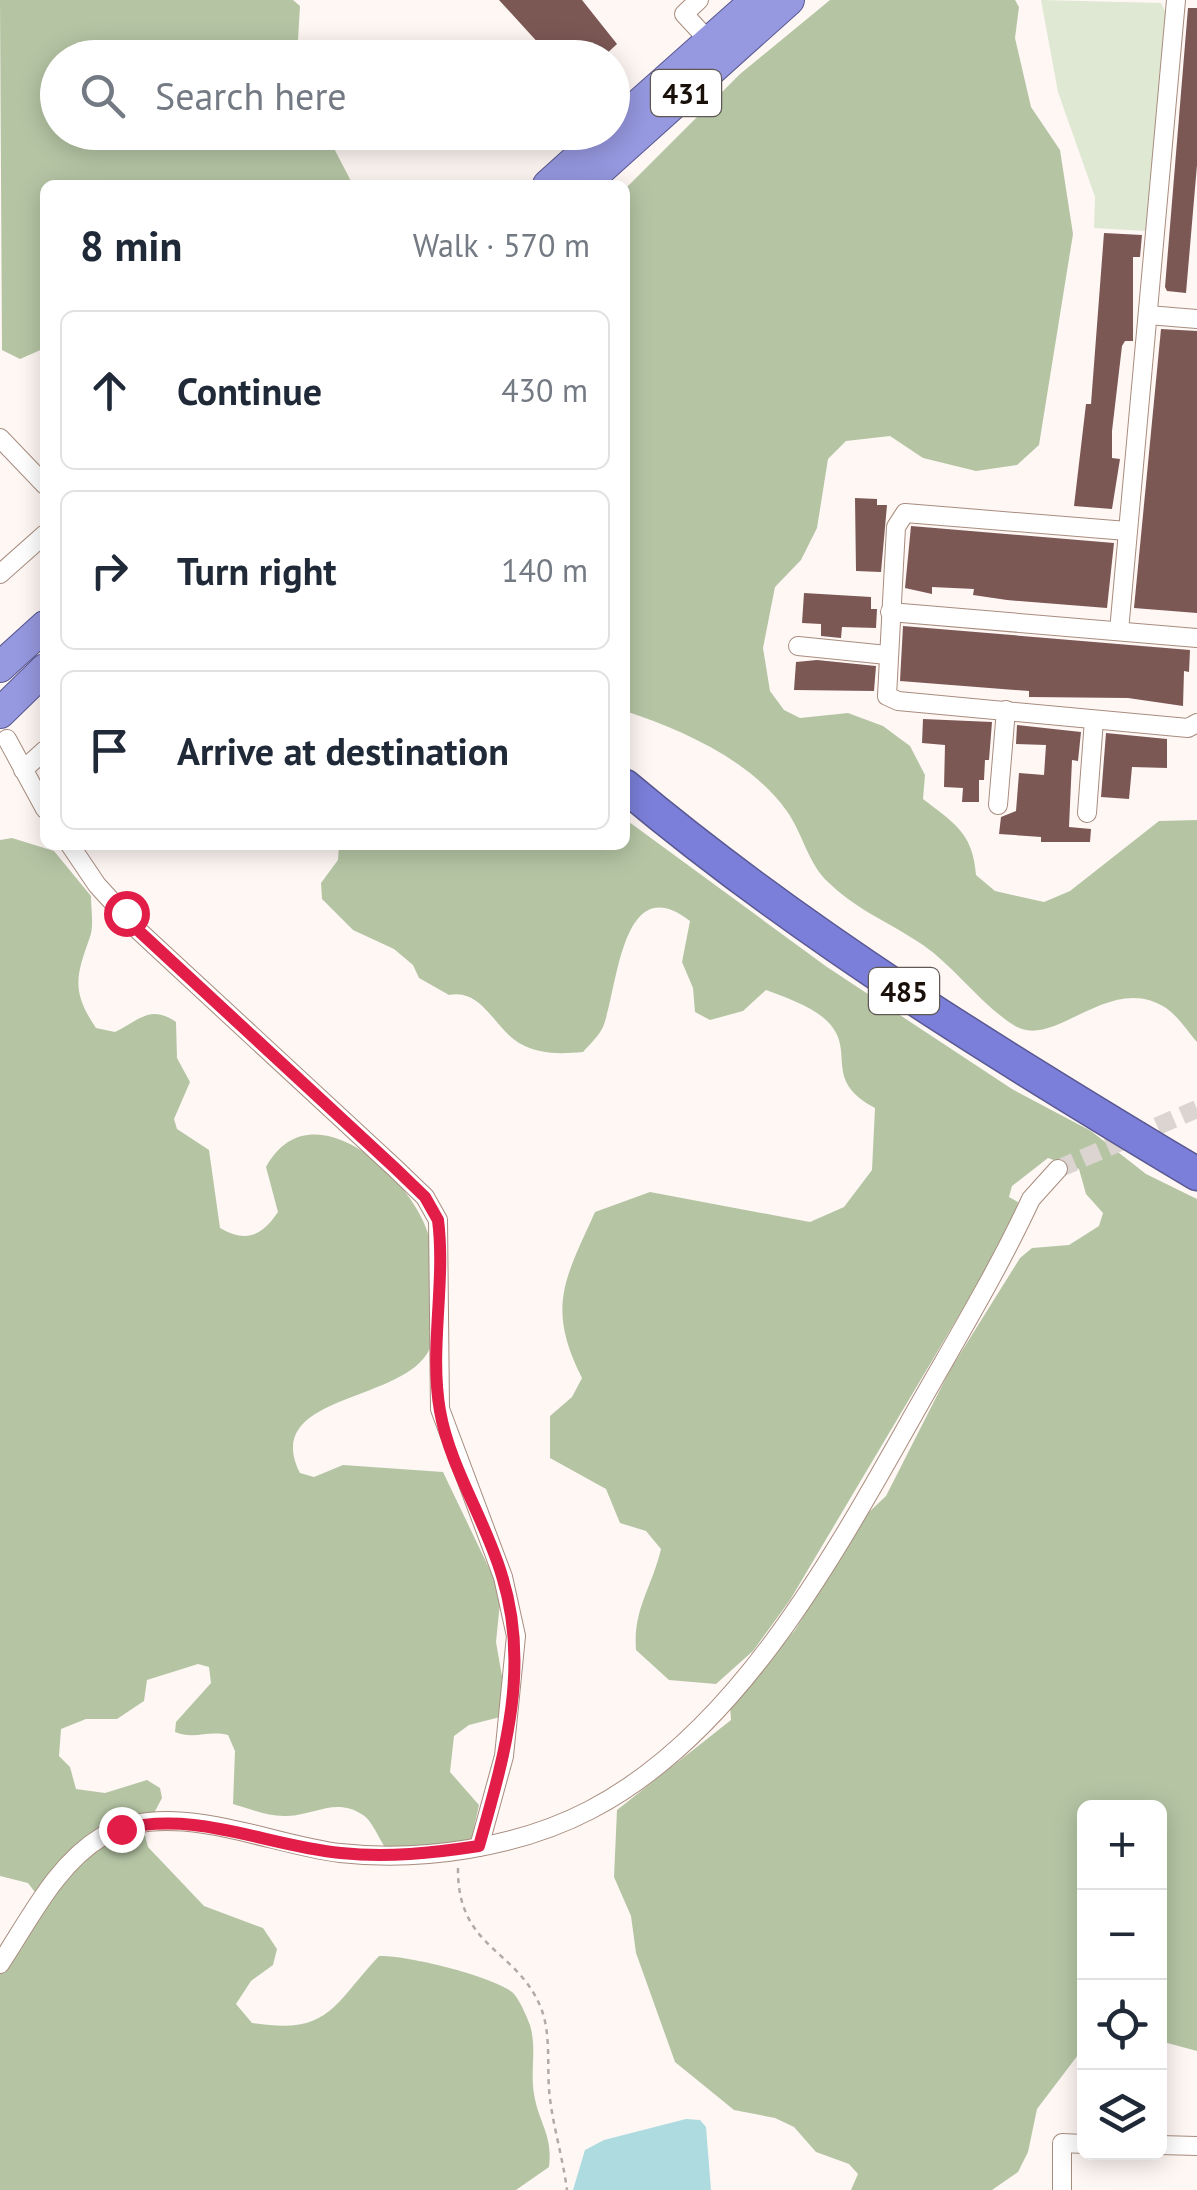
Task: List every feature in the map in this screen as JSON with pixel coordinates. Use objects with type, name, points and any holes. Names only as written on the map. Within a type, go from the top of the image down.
[{"type":"highway","name":"431","points":[[630,112],[756,0]]},
{"type":"highway","name":"431","points":[[630,142],[789,0]]},
{"type":"highway","name":"431","points":[[554,180],[587,150]]},
{"type":"highway","name":"431","points":[[588,180],[621,150]]},
{"type":"highway","points":[[0,667],[40,631]]},
{"type":"highway","points":[[4,726],[40,677]]},
{"type":"highway","name":"485","points":[[630,790],[770,897],[893,984],[1197,1174]]},
{"type":"street","points":[[698,0],[684,14],[710,42]]},
{"type":"street","points":[[1119,631],[1176,0]]},
{"type":"street","points":[[1148,314],[1197,319]]},
{"type":"street","points":[[0,438],[40,480]]},
{"type":"street","points":[[1126,531],[906,513],[896,527],[885,691],[892,700],[1188,728],[1197,723]]},
{"type":"street","points":[[0,574],[40,538]]},
{"type":"street","points":[[890,612],[1197,638]]},
{"type":"street","points":[[798,646],[887,655]]},
{"type":"street","points":[[998,805],[1006,710]]},
{"type":"street","points":[[1087,813],[1094,720]]},
{"type":"street","points":[[4,726],[40,800]]},
{"type":"street","points":[[23,770],[40,755]]},
{"type":"street","points":[[73,850],[97,885],[140,932],[425,1197],[438,1220],[440,1409],[503,1577],[516,1636],[504,1756],[479,1846]]},
{"type":"street","points":[[0,1964],[60,1873],[107,1834],[137,1825],[191,1823],[339,1853],[433,1853],[479,1846],[590,1810],[643,1776],[686,1740],[780,1633],[864,1501],[1031,1199],[1058,1169]]},
{"type":"street","points":[[1062,2190],[1062,2143],[1077,2144]]},
{"type":"street","points":[[1167,2145],[1197,2146]]},
{"type":"path","points":[[479,1846],[458,1866],[458,1901],[480,1937],[517,1972],[541,2007],[550,2098],[567,2190]]},
{"type":"green space","points":[[0,0],[293,0],[300,6],[298,40],[40,40],[40,150],[335,150],[350,180],[40,180],[40,350],[20,359],[2,350]]},
{"type":"green space","points":[[830,0],[1015,0],[1019,7],[1015,38],[1031,107],[1060,150],[1073,234],[1039,445],[1017,465],[976,471],[923,458],[890,436],[846,441],[828,459],[817,528],[801,560],[775,587],[763,648],[770,691],[784,710],[800,718],[848,713],[883,726],[910,746],[925,775],[923,799],[960,830],[971,849],[976,875],[995,891],[1044,902],[1070,891],[1159,821],[1197,820],[1197,1042],[1170,1011],[1145,999],[1104,1004],[1048,1028],[1031,1031],[1015,1026],[935,954],[850,901],[828,882],[815,866],[786,810],[753,776],[691,737],[630,713],[630,184],[740,74]]},
{"type":"green space","points":[[1041,0],[1161,3],[1166,13],[1146,231],[1094,228],[1095,197],[1058,92]]},
{"type":"green space","points":[[630,823],[827,967],[1012,1089],[1091,1131],[1146,1174],[1197,1199],[1197,2051],[1167,2043],[1167,1800],[1077,1800],[1077,2056],[1037,2109],[1028,2152],[1018,2172],[992,2190],[851,2190],[858,2174],[849,2164],[816,2152],[794,2127],[775,2118],[734,2110],[675,2062],[636,1953],[631,1916],[614,1877],[617,1810],[731,1720],[730,1706],[795,1630],[867,1514],[886,1496],[950,1370],[1020,1258],[1032,1248],[1069,1245],[1099,1226],[1103,1213],[1086,1194],[1079,1169],[1048,1158],[1012,1186],[1009,1197],[1018,1202],[1012,1226],[790,1600],[753,1651],[716,1684],[669,1680],[636,1650],[640,1611],[661,1549],[646,1531],[620,1523],[606,1489],[550,1458],[550,1416],[572,1397],[582,1378],[571,1353],[562,1312],[568,1275],[595,1212],[650,1192],[810,1222],[844,1207],[872,1170],[875,1108],[849,1087],[837,1034],[808,1008],[766,990],[743,1011],[710,1020],[695,1012],[693,988],[682,962],[690,921],[667,909],[649,910],[636,921],[626,940],[603,1027],[596,1037],[583,1052],[551,1053],[519,1043],[479,1003],[460,994],[449,995],[419,978],[413,965],[394,949],[353,930],[322,899],[321,883],[338,860],[339,850],[630,850]]},
{"type":"green space","points":[[12,838],[40,847],[40,850],[54,851],[91,896],[91,933],[78,983],[83,1004],[96,1028],[115,1032],[152,1014],[176,1022],[177,1058],[190,1082],[174,1119],[177,1129],[209,1150],[220,1228],[246,1236],[266,1227],[278,1212],[266,1167],[285,1144],[309,1135],[334,1138],[360,1150],[405,1191],[421,1216],[432,1251],[433,1332],[426,1356],[406,1373],[323,1410],[302,1425],[293,1445],[300,1473],[314,1477],[343,1465],[443,1472],[501,1593],[496,1642],[507,1705],[504,1716],[469,1725],[454,1736],[450,1772],[479,1805],[472,1837],[458,1853],[394,1859],[367,1818],[344,1807],[280,1816],[233,1804],[235,1751],[228,1735],[175,1732],[176,1722],[211,1683],[209,1667],[198,1664],[147,1680],[144,1701],[117,1719],[86,1719],[61,1729],[59,1756],[70,1767],[76,1789],[105,1793],[147,1780],[160,1788],[162,1798],[144,1832],[148,1847],[204,1906],[263,1928],[277,1949],[273,1965],[251,1981],[236,2004],[252,2023],[278,2026],[314,2020],[339,2002],[379,1956],[448,1968],[487,1979],[512,1992],[530,2025],[534,2094],[550,2156],[549,2167],[516,2190],[0,2190],[0,1952],[21,1950],[44,1904],[28,1883],[0,1876],[0,840]]},
{"type":"water","points":[[686,2119],[700,2120],[706,2127],[711,2190],[573,2190],[585,2150],[604,2140]]},
{"type":"building","points":[[499,0],[582,0],[614,40],[536,40]]},
{"type":"building","points":[[1188,8],[1197,8],[1197,165],[1186,293],[1167,291],[1165,287]]},
{"type":"building","points":[[1104,233],[1142,235],[1140,257],[1133,257],[1133,341],[1125,341],[1122,346],[1112,431],[1112,458],[1120,459],[1112,509],[1074,506],[1086,404],[1091,404]]},
{"type":"building","points":[[1161,329],[1197,331],[1197,613],[1134,608]]},
{"type":"building","points":[[855,498],[877,499],[877,505],[887,505],[881,572],[856,571]]},
{"type":"building","points":[[911,526],[1114,543],[1107,608],[1007,600],[973,595],[974,589],[932,587],[932,594],[905,588]]},
{"type":"building","points":[[804,593],[871,597],[871,609],[877,609],[876,628],[842,627],[841,638],[821,636],[821,624],[802,623]]},
{"type":"building","points":[[903,626],[1190,650],[1189,672],[1184,671],[1183,706],[1128,698],[1029,697],[1029,691],[900,681]]},
{"type":"building","points":[[817,660],[876,666],[874,691],[794,690],[796,662]]},
{"type":"building","points":[[923,719],[992,722],[989,760],[985,760],[984,780],[979,780],[979,802],[962,802],[963,788],[944,787],[945,745],[922,743]]},
{"type":"building","points":[[1017,725],[1081,732],[1078,761],[1072,760],[1069,827],[1091,829],[1090,842],[1041,842],[1041,837],[999,834],[1001,817],[1016,811],[1019,773],[1044,775],[1046,745],[1016,744]]},
{"type":"building","points":[[1106,733],[1167,739],[1167,768],[1132,767],[1129,799],[1101,797]]},
{"type":"tunnel","points":[[1058,1169],[1197,1109]]},
{"type":"route","points":[[121,1829],[191,1823],[339,1853],[433,1853],[479,1846],[504,1756],[516,1663],[516,1636],[503,1577],[440,1409],[438,1220],[425,1197],[140,932],[126,913]]}]
